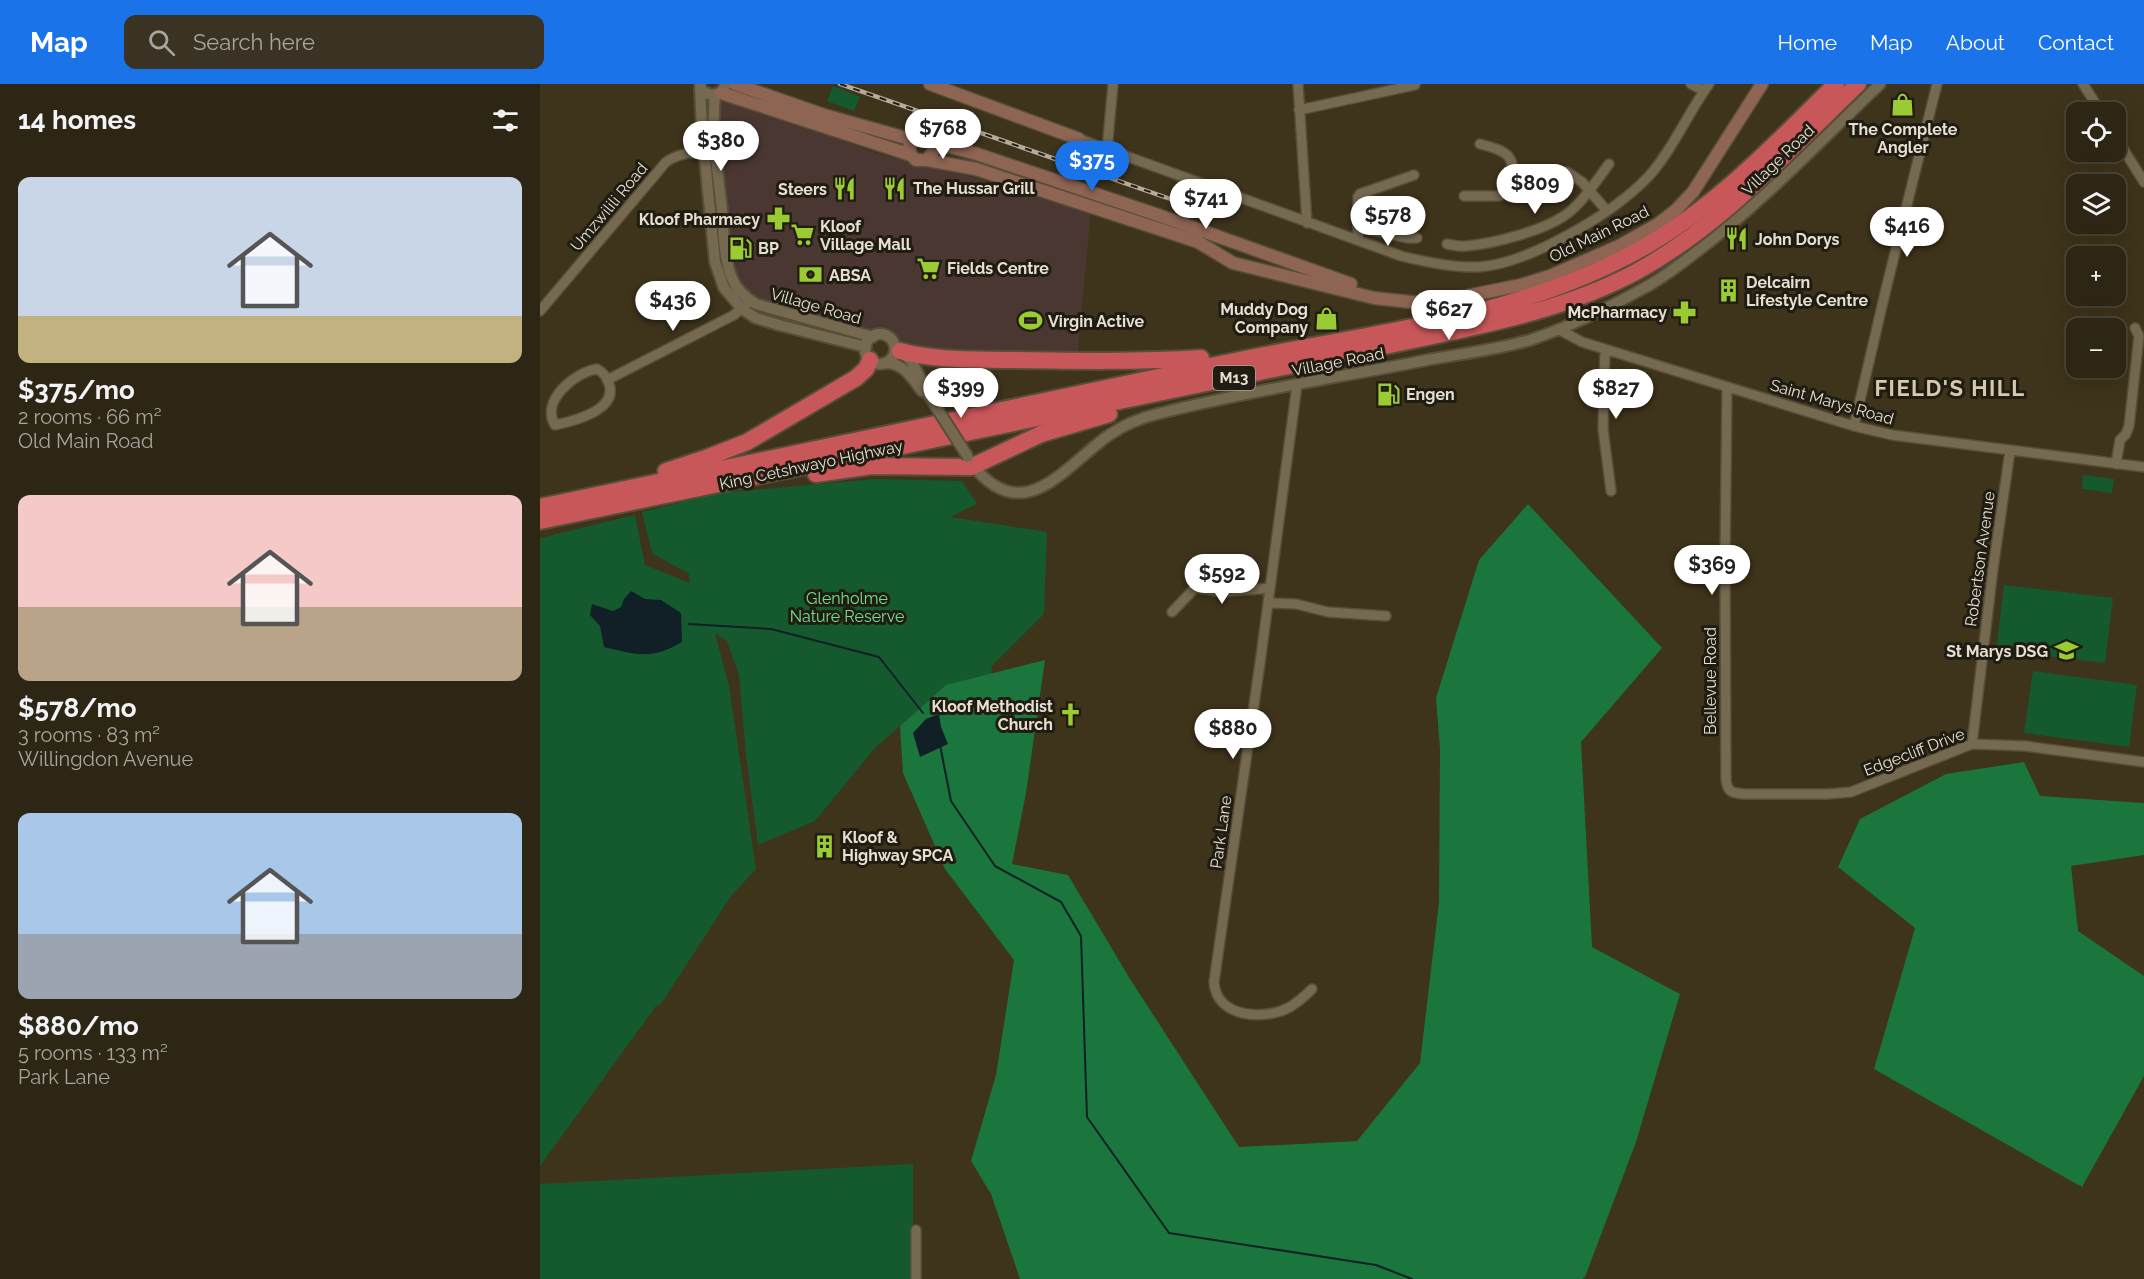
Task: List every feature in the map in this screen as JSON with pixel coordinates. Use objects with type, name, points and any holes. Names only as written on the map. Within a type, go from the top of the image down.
[{"type":"highway","name":"King Cetshwayo Highway","points":[[540,507],[1250,357],[1430,322],[1525,299],[1598,271],[1638,251],[1696,214],[1836,84]]},
{"type":"highway","name":"King Cetshwayo Highway","points":[[540,521],[1196,386],[1526,315],[1597,290],[1664,255],[1718,216],[1858,84]]},
{"type":"highway","points":[[897,350],[934,358],[1068,361],[1169,361],[1250,357]]},
{"type":"highway","points":[[561,502],[706,458],[747,442],[856,378],[866,369],[873,357]]},
{"type":"highway","points":[[711,485],[764,482],[872,466],[913,465],[964,468],[975,466],[990,462],[997,454],[1041,434],[1156,401],[1196,386]]},
{"type":"main road","points":[[735,84],[817,113],[913,140]]},
{"type":"main road","points":[[930,84],[1079,139],[1067,172],[1076,188]]},
{"type":"main road","name":"Old Main Road","points":[[932,142],[977,154],[1158,215],[1382,297],[1420,303],[1521,285],[1584,261],[1638,236],[1666,218],[1686,201],[1720,152],[1762,84]]},
{"type":"main road","points":[[720,91],[910,155],[920,161],[927,160],[934,150],[932,142],[925,137],[916,137],[909,147],[910,155]]},
{"type":"main road","points":[[1066,134],[1074,151]]},
{"type":"main road","name":"Old Main Road","points":[[927,160],[976,169],[1198,242],[1226,261],[1266,274],[1374,298],[1382,297]]},
{"type":"main road","points":[[1050,179],[1058,178],[1067,172]]},
{"type":"main road","points":[[1238,264],[1247,255],[1241,244]]},
{"type":"main road","points":[[1263,252],[1268,263],[1266,274]]},
{"type":"street","points":[[1107,150],[1113,84]]},
{"type":"street","points":[[1298,84],[1307,223]]},
{"type":"street","points":[[1079,139],[1415,260],[1477,267],[1492,265],[1532,251],[1564,236],[1621,201],[1650,174],[1706,88],[1691,84]]},
{"type":"street","name":"Village Road","points":[[897,350],[912,362],[930,396],[975,466],[995,485],[1019,492],[1046,487],[1107,437],[1131,423],[1158,414],[1522,342],[1558,329],[1647,287],[1714,239],[1764,195],[1880,84]]},
{"type":"street","points":[[1854,426],[1937,84]]},
{"type":"street","points":[[2083,84],[2094,102]]},
{"type":"street","points":[[1299,110],[1415,85]]},
{"type":"street","points":[[700,86],[708,95],[720,91]]},
{"type":"street","name":"Village Road","points":[[700,86],[704,153],[718,274],[729,296],[742,309],[756,318],[895,363],[902,367],[930,396]]},
{"type":"street","name":"Village Road","points":[[720,91],[713,118],[729,269],[734,283],[750,301],[769,309],[873,337]]},
{"type":"street","points":[[1480,144],[1503,150],[1508,154],[1514,173],[1513,189]]},
{"type":"street","points":[[704,153],[717,160]]},
{"type":"street","name":"Umzwilili Road","points":[[540,311],[666,162],[677,156],[704,153]]},
{"type":"street","points":[[2126,153],[2144,182]]},
{"type":"street","points":[[1447,244],[1464,247],[1531,231],[1563,217],[1575,207],[1610,164]]},
{"type":"street","points":[[1464,196],[1499,196],[1556,172],[1567,172],[1581,182],[1607,211]]},
{"type":"street","points":[[1358,240],[1360,194],[1414,175]]},
{"type":"street","points":[[1358,227],[1407,238],[1417,238]]},
{"type":"street","points":[[608,380],[742,309],[750,301]]},
{"type":"street","points":[[2116,464],[2120,440],[2126,434],[2129,426],[2139,336],[2135,328]]},
{"type":"street","name":"Saint Marys Road","points":[[1558,329],[1582,342],[1605,350],[1854,426],[1911,438],[2144,467]]},
{"type":"street","points":[[886,336],[892,340],[897,350],[893,356],[873,357],[868,341],[873,337],[886,336]]},
{"type":"street","points":[[1605,350],[1603,429],[1611,491]]},
{"type":"street","points":[[597,369],[603,372],[608,380],[611,394],[603,405],[590,414],[555,425],[547,417],[546,406],[552,394],[566,381],[587,370],[597,369]]},
{"type":"street","name":"Park Lane","points":[[1297,385],[1214,990],[1217,998],[1225,1005],[1254,1015],[1268,1014],[1290,1007],[1312,989]]},
{"type":"street","name":"Bellevue Road","points":[[1727,387],[1726,786],[1731,793]]},
{"type":"street","name":"Robertson Avenue","points":[[1972,744],[2010,451]]},
{"type":"street","points":[[1172,612],[1195,588],[1222,592],[1270,588]]},
{"type":"street","points":[[1268,603],[1296,604],[1328,612],[1386,616]]},
{"type":"street","name":"Edgecliff Drive","points":[[1731,793],[1828,794],[1851,792],[1972,744],[2025,746],[2144,762]]},
{"type":"street","points":[[916,1230],[916,1279]]},
{"type":"shaded area","points":[[727,96],[878,154],[905,160],[917,166],[943,168],[1091,211],[1077,360],[925,354],[894,344],[884,334],[871,334],[770,307],[743,290],[731,269],[717,153],[718,101]]},
{"type":"shaded area","points":[[631,591],[645,599],[661,600],[681,613],[682,642],[653,654],[635,654],[604,647],[600,626],[590,615],[592,604],[613,611],[621,607]]},
{"type":"shaded area","points":[[939,714],[941,727],[948,744],[920,757],[913,733],[926,719]]},
{"type":"green space","points":[[833,86],[860,97],[854,111],[827,101]]},
{"type":"green space","points":[[2083,475],[2114,479],[2112,493],[2082,489]]},
{"type":"green space","name":"Glenholme Nature Reserve","points":[[875,479],[962,481],[977,504],[950,517],[1047,532],[1044,614],[992,666],[990,688],[927,702],[874,749],[815,821],[758,845],[746,755],[739,675],[727,641],[715,633],[729,686],[756,869],[731,896],[661,1004],[656,1006],[540,1166],[540,538],[635,515],[645,565],[690,583],[689,574],[652,553],[642,512],[720,493]]},
{"type":"green space","points":[[1528,504],[1662,648],[1581,742],[1592,947],[1680,994],[1636,1142],[1585,1277],[1582,1279],[1020,1279],[991,1194],[971,1161],[996,1075],[1014,960],[945,869],[903,773],[900,726],[946,685],[1045,660],[1026,793],[1012,864],[1068,875],[1130,979],[1239,1147],[1357,1141],[1420,1063],[1439,902],[1440,749],[1436,698],[1479,560]]},
{"type":"green space","points":[[2004,585],[2113,598],[2105,663],[1996,650]]},
{"type":"green space","points":[[2033,671],[2137,685],[2129,747],[2024,733]]},
{"type":"green space","points":[[2024,762],[2040,796],[2144,803],[2144,855],[2071,866],[2078,931],[2144,976],[2144,1076],[2082,1187],[1874,1069],[1915,928],[1838,867],[1860,819],[1946,774]]},
{"type":"green space","points":[[913,1164],[913,1279],[540,1279],[540,1184]]},
{"type":"waterway","points":[[689,624],[771,629],[879,657],[923,713]]},
{"type":"waterway","points":[[940,745],[951,801],[995,866],[1061,902],[1081,936],[1087,1117],[1169,1233],[1376,1265],[1412,1279]]},
{"type":"railway","points":[[840,84],[1179,202]]},
{"type":"place","name":"The Complete Angler","points":[[1903,104]]},
{"type":"place","name":"The Hussar Grill","points":[[895,188]]},
{"type":"place","name":"Steers","points":[[845,189]]},
{"type":"place","name":"Kloof Pharmacy","points":[[778,219]]},
{"type":"place","name":"Kloof Village Mall","points":[[802,235]]},
{"type":"place","name":"John Dorys","points":[[1737,239]]},
{"type":"place","name":"BP","points":[[740,248]]},
{"type":"place","name":"Fields Centre","points":[[929,268]]},
{"type":"place","name":"ABSA","points":[[811,275]]},
{"type":"place","name":"Delcairn Lifestyle Centre","points":[[1728,291]]},
{"type":"place","name":"McPharmacy","points":[[1685,312]]},
{"type":"place","name":"Muddy Dog Company","points":[[1326,318]]},
{"type":"place","name":"Virgin Active","points":[[1030,321]]},
{"type":"place","name":"Engen","points":[[1388,394]]},
{"type":"place","name":"St Marys DSG","points":[[2066,651]]},
{"type":"place","name":"Kloof Methodist Church","points":[[1071,715]]},
{"type":"place","name":"Kloof & Highway SPCA","points":[[824,846]]},
{"type":"district","name":"FIELD'S HILL","points":[[1950,388]]}]
